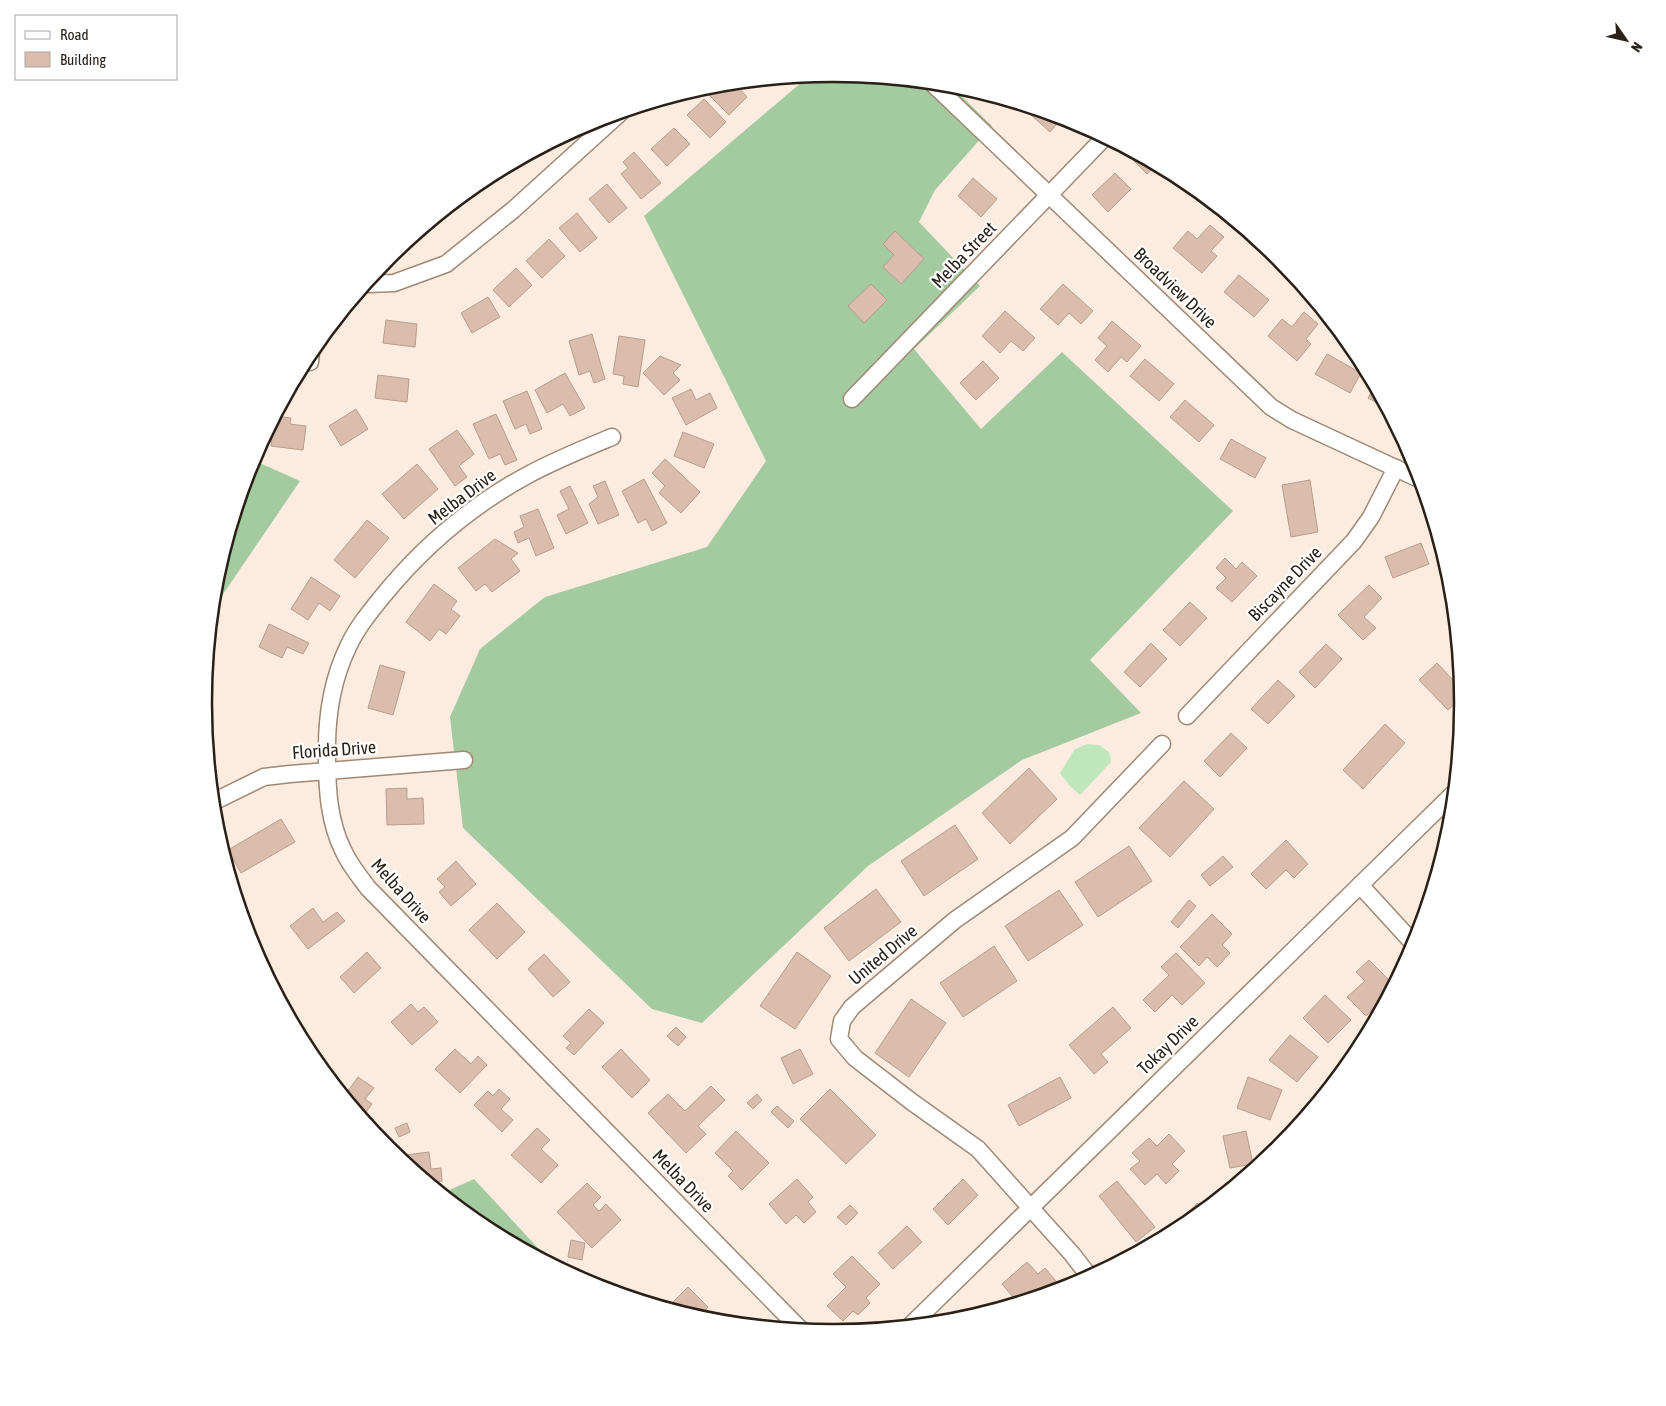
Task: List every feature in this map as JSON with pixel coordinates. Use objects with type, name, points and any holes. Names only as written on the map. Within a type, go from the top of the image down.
[{"type":"street","name":"Broadview Drive","points":[[940,92],[1271,407],[1292,420],[1409,474]]},
{"type":"street","points":[[376,284],[394,283],[446,264],[513,210],[605,126]]},
{"type":"street","name":"Melba Street","points":[[852,399],[1100,143]]},
{"type":"street","name":"Melba Drive","points":[[612,437],[526,476],[476,506],[402,572],[367,616],[348,646],[329,704],[326,731],[330,811],[343,851],[368,888],[793,1322]]},
{"type":"street","name":"Biscayne Drive","points":[[1187,716],[1354,541],[1371,517],[1396,468]]},
{"type":"street","name":"United Drive","points":[[1030,1208],[978,1149],[855,1058],[839,1039],[842,1021],[852,1007],[955,920],[1072,838],[1162,744]]},
{"type":"street","name":"Florida Drive","points":[[220,799],[264,777],[464,760]]},
{"type":"street","name":"Tokay Drive","points":[[919,1317],[1445,801]]},
{"type":"street","points":[[1360,884],[1407,937]]},
{"type":"street","points":[[1030,1208],[1084,1270]]},
{"type":"green space","points":[[833,82],[874,84],[961,96],[992,126],[935,190],[919,222],[980,286],[914,349],[981,429],[1062,352],[1233,511],[1090,660],[1141,713],[1022,760],[868,866],[702,1023],[652,1009],[463,828],[450,717],[480,649],[545,597],[707,547],[766,461],[644,216],[800,84]]},
{"type":"green space","points":[[261,464],[300,481],[222,596],[245,504]]},
{"type":"green space","points":[[1087,744],[1099,745],[1109,752],[1111,762],[1080,795],[1060,773],[1075,749]]},
{"type":"green space","points":[[474,1179],[539,1249],[488,1219],[449,1190]]},
{"type":"building","points":[[741,90],[747,97],[729,115],[709,95]]},
{"type":"building","points":[[704,99],[726,122],[710,138],[687,115]]},
{"type":"building","points":[[1031,115],[1056,125],[1050,132]]},
{"type":"building","points":[[674,128],[690,144],[667,166],[651,149]]},
{"type":"building","points":[[634,152],[661,183],[641,199],[621,174],[628,168],[623,162]]},
{"type":"building","points":[[1134,161],[1151,171],[1147,174]]},
{"type":"building","points":[[1115,173],[1131,189],[1108,212],[1092,195]]},
{"type":"building","points":[[973,178],[997,199],[981,217],[958,196]]},
{"type":"building","points":[[607,184],[627,208],[609,223],[589,199]]},
{"type":"building","points":[[577,213],[597,238],[580,252],[559,228]]},
{"type":"building","points":[[1210,225],[1224,237],[1211,251],[1217,256],[1202,273],[1173,248],[1188,231],[1197,239]]},
{"type":"building","points":[[895,231],[924,259],[901,284],[883,267],[894,255],[883,244]]},
{"type":"building","points":[[549,239],[565,256],[542,278],[526,261]]},
{"type":"building","points":[[516,268],[532,285],[509,307],[493,290]]},
{"type":"building","points":[[1239,275],[1269,300],[1254,317],[1224,292]]},
{"type":"building","points":[[871,284],[887,300],[864,323],[848,306]]},
{"type":"building","points":[[1063,284],[1093,311],[1081,324],[1069,313],[1058,325],[1040,309]]},
{"type":"building","points":[[488,297],[500,317],[472,333],[461,313]]},
{"type":"building","points":[[1005,311],[1035,338],[1023,351],[1011,341],[1000,353],[982,336]]},
{"type":"building","points":[[1304,312],[1318,324],[1306,339],[1311,344],[1297,361],[1268,336],[1282,319],[1292,327]]},
{"type":"building","points":[[386,320],[417,324],[415,347],[383,343]]},
{"type":"building","points":[[1112,321],[1141,346],[1127,362],[1121,357],[1108,372],[1095,360],[1107,346],[1098,338]]},
{"type":"building","points":[[592,334],[605,379],[594,383],[590,371],[579,375],[569,341]]},
{"type":"building","points":[[619,336],[645,340],[638,387],[623,384],[624,376],[613,374]]},
{"type":"building","points":[[1327,354],[1356,370],[1360,376],[1350,393],[1315,374]]},
{"type":"building","points":[[660,356],[681,365],[673,373],[680,380],[664,395],[643,373]]},
{"type":"building","points":[[1145,359],[1174,384],[1159,401],[1130,376]]},
{"type":"building","points":[[983,361],[999,378],[976,400],[960,383]]},
{"type":"building","points":[[565,373],[585,408],[570,416],[563,404],[547,413],[535,390]]},
{"type":"building","points":[[378,375],[409,379],[407,402],[375,398]]},
{"type":"building","points":[[691,389],[696,400],[710,393],[717,408],[686,425],[672,398]]},
{"type":"building","points":[[527,391],[542,429],[530,434],[526,424],[515,429],[503,401]]},
{"type":"building","points":[[1370,394],[1375,402],[1368,398]]},
{"type":"building","points":[[1185,400],[1214,425],[1199,442],[1170,417]]},
{"type":"building","points":[[356,409],[368,429],[341,446],[329,426]]},
{"type":"building","points":[[496,414],[517,460],[505,465],[500,454],[489,459],[473,424]]},
{"type":"building","points":[[283,417],[291,418],[290,424],[306,426],[303,450],[271,446],[272,439]]},
{"type":"building","points":[[457,430],[474,454],[459,466],[467,477],[455,486],[429,449]]},
{"type":"building","points":[[683,432],[714,444],[704,468],[674,456]]},
{"type":"building","points":[[1231,439],[1266,458],[1255,478],[1220,459]]},
{"type":"building","points":[[665,459],[700,492],[681,513],[659,493],[665,486],[652,473]]},
{"type":"building","points":[[417,464],[438,489],[404,519],[382,494]]},
{"type":"building","points":[[644,479],[667,523],[652,531],[646,519],[638,523],[622,491]]},
{"type":"building","points":[[1310,480],[1318,532],[1291,537],[1282,485]]},
{"type":"building","points":[[605,481],[619,515],[598,524],[589,504],[598,497],[593,486]]},
{"type":"building","points":[[570,486],[588,523],[566,534],[557,515],[569,509],[560,491]]},
{"type":"building","points":[[538,509],[554,548],[536,556],[529,538],[518,543],[514,532],[524,527],[520,516]]},
{"type":"building","points":[[367,520],[389,538],[355,578],[334,560]]},
{"type":"building","points":[[495,539],[518,553],[511,559],[520,571],[492,592],[485,584],[476,591],[458,568]]},
{"type":"building","points":[[1421,543],[1429,564],[1393,578],[1385,557]]},
{"type":"building","points":[[1225,558],[1236,569],[1242,562],[1257,576],[1232,602],[1216,588],[1226,578],[1216,568]]},
{"type":"building","points":[[311,577],[340,596],[330,611],[319,603],[308,620],[291,609]]},
{"type":"building","points":[[434,584],[457,601],[451,609],[460,616],[446,634],[439,629],[430,641],[406,622]]},
{"type":"building","points":[[1369,585],[1382,598],[1364,617],[1376,628],[1363,640],[1338,615]]},
{"type":"building","points":[[1190,602],[1207,618],[1180,646],[1163,630]]},
{"type":"building","points":[[269,624],[309,643],[303,654],[287,647],[282,658],[259,647]]},
{"type":"building","points":[[1151,643],[1167,659],[1140,687],[1124,672]]},
{"type":"building","points":[[1326,644],[1342,659],[1315,688],[1299,672]]},
{"type":"building","points":[[1437,663],[1453,680],[1454,704],[1448,710],[1419,680]]},
{"type":"building","points":[[380,665],[405,672],[393,715],[368,708]]},
{"type":"building","points":[[1278,680],[1295,696],[1268,724],[1251,709]]},
{"type":"building","points":[[1385,724],[1405,743],[1363,789],[1343,770]]},
{"type":"building","points":[[1231,733],[1247,748],[1220,777],[1204,761]]},
{"type":"building","points":[[1029,768],[1057,799],[1010,844],[982,813]]},
{"type":"building","points":[[1184,781],[1214,809],[1170,857],[1139,828]]},
{"type":"building","points":[[407,788],[407,799],[423,798],[424,824],[387,825],[386,789]]},
{"type":"building","points":[[281,819],[295,842],[241,873],[232,858],[230,849]]},
{"type":"building","points":[[955,825],[978,859],[924,896],[901,861]]},
{"type":"building","points":[[1286,840],[1308,864],[1294,878],[1286,870],[1266,889],[1251,874]]},
{"type":"building","points":[[1129,846],[1152,881],[1098,917],[1075,882]]},
{"type":"building","points":[[1223,856],[1233,867],[1210,886],[1201,875]]},
{"type":"building","points":[[456,861],[476,884],[451,906],[439,892],[445,887],[437,879]]},
{"type":"building","points":[[876,889],[901,922],[849,961],[824,928]]},
{"type":"building","points":[[1059,890],[1083,925],[1028,961],[1005,926]]},
{"type":"building","points":[[1189,900],[1196,906],[1178,928],[1171,922]]},
{"type":"building","points":[[497,903],[525,932],[497,959],[469,930]]},
{"type":"building","points":[[313,908],[323,922],[337,912],[345,921],[308,949],[290,926]]},
{"type":"building","points":[[1212,914],[1232,934],[1222,945],[1230,953],[1217,967],[1207,957],[1199,966],[1180,947]]},
{"type":"building","points":[[994,946],[1017,981],[963,1017],[940,983]]},
{"type":"building","points":[[367,952],[381,968],[354,993],[340,977]]},
{"type":"building","points":[[797,952],[831,976],[795,1029],[760,1006]]},
{"type":"building","points":[[1176,953],[1205,983],[1182,1005],[1172,995],[1155,1012],[1143,1000],[1169,975],[1161,967]]},
{"type":"building","points":[[544,954],[570,982],[553,997],[528,969]]},
{"type":"building","points":[[1369,960],[1389,980],[1371,1011],[1366,1016],[1347,997],[1365,981],[1356,972]]},
{"type":"building","points":[[1325,995],[1351,1020],[1328,1043],[1303,1018]]},
{"type":"building","points":[[911,999],[946,1023],[909,1077],[875,1053]]},
{"type":"building","points":[[411,1004],[418,1012],[424,1007],[438,1022],[412,1045],[391,1022]]},
{"type":"building","points":[[1113,1007],[1131,1028],[1101,1054],[1108,1062],[1094,1074],[1069,1045]]},
{"type":"building","points":[[589,1009],[604,1023],[574,1055],[566,1048],[571,1043],[563,1036]]},
{"type":"building","points":[[676,1027],[686,1037],[678,1046],[667,1036]]},
{"type":"building","points":[[1290,1035],[1318,1057],[1297,1082],[1269,1060]]},
{"type":"building","points":[[455,1049],[471,1064],[478,1056],[487,1065],[460,1093],[435,1069]]},
{"type":"building","points":[[621,1049],[650,1080],[632,1098],[602,1067]]},
{"type":"building","points":[[800,1049],[813,1074],[793,1084],[781,1058]]},
{"type":"building","points":[[358,1077],[374,1088],[365,1099],[372,1104],[366,1112],[366,1112],[348,1090]]},
{"type":"building","points":[[1060,1077],[1071,1098],[1019,1126],[1008,1105]]},
{"type":"building","points":[[1248,1077],[1282,1090],[1270,1120],[1237,1108]]},
{"type":"building","points":[[711,1086],[725,1100],[698,1126],[706,1134],[686,1153],[648,1113],[668,1094],[685,1111]]},
{"type":"building","points":[[499,1089],[510,1099],[501,1109],[513,1120],[502,1132],[474,1105],[488,1091],[493,1096]]},
{"type":"building","points":[[830,1089],[876,1135],[846,1164],[800,1119]]},
{"type":"building","points":[[757,1094],[762,1100],[753,1109],[747,1103]]},
{"type":"building","points":[[777,1106],[794,1121],[788,1128],[771,1112]]},
{"type":"building","points":[[407,1123],[410,1132],[399,1137],[395,1128]]},
{"type":"building","points":[[537,1128],[550,1140],[541,1149],[558,1165],[541,1183],[511,1155]]},
{"type":"building","points":[[736,1131],[769,1163],[742,1190],[728,1176],[733,1171],[715,1153]]},
{"type":"building","points":[[1246,1131],[1252,1160],[1247,1165],[1230,1168],[1223,1136]]},
{"type":"building","points":[[1169,1134],[1185,1151],[1172,1164],[1179,1171],[1166,1184],[1157,1174],[1145,1185],[1130,1169],[1140,1161],[1132,1153],[1149,1138],[1157,1146]]},
{"type":"building","points":[[429,1152],[431,1169],[441,1168],[442,1181],[438,1182],[408,1155]]},
{"type":"building","points":[[797,1179],[813,1197],[808,1202],[816,1212],[804,1223],[796,1215],[786,1224],[769,1204]]},
{"type":"building","points":[[963,1179],[978,1195],[948,1225],[933,1209]]},
{"type":"building","points":[[1117,1181],[1155,1227],[1136,1242],[1099,1196]]},
{"type":"building","points":[[587,1183],[601,1197],[593,1205],[599,1211],[606,1204],[621,1220],[592,1248],[557,1212]]},
{"type":"building","points":[[850,1205],[858,1213],[846,1225],[837,1217]]},
{"type":"building","points":[[907,1226],[922,1242],[893,1269],[878,1253]]},
{"type":"building","points":[[571,1240],[585,1243],[582,1260],[568,1257]]},
{"type":"building","points":[[852,1256],[880,1284],[866,1298],[870,1303],[858,1315],[853,1311],[843,1321],[827,1306],[846,1287],[833,1274]]},
{"type":"building","points":[[1027,1262],[1038,1274],[1045,1268],[1056,1281],[1013,1297],[1002,1284]]},
{"type":"building","points":[[688,1287],[708,1307],[705,1310],[673,1302]]}]
